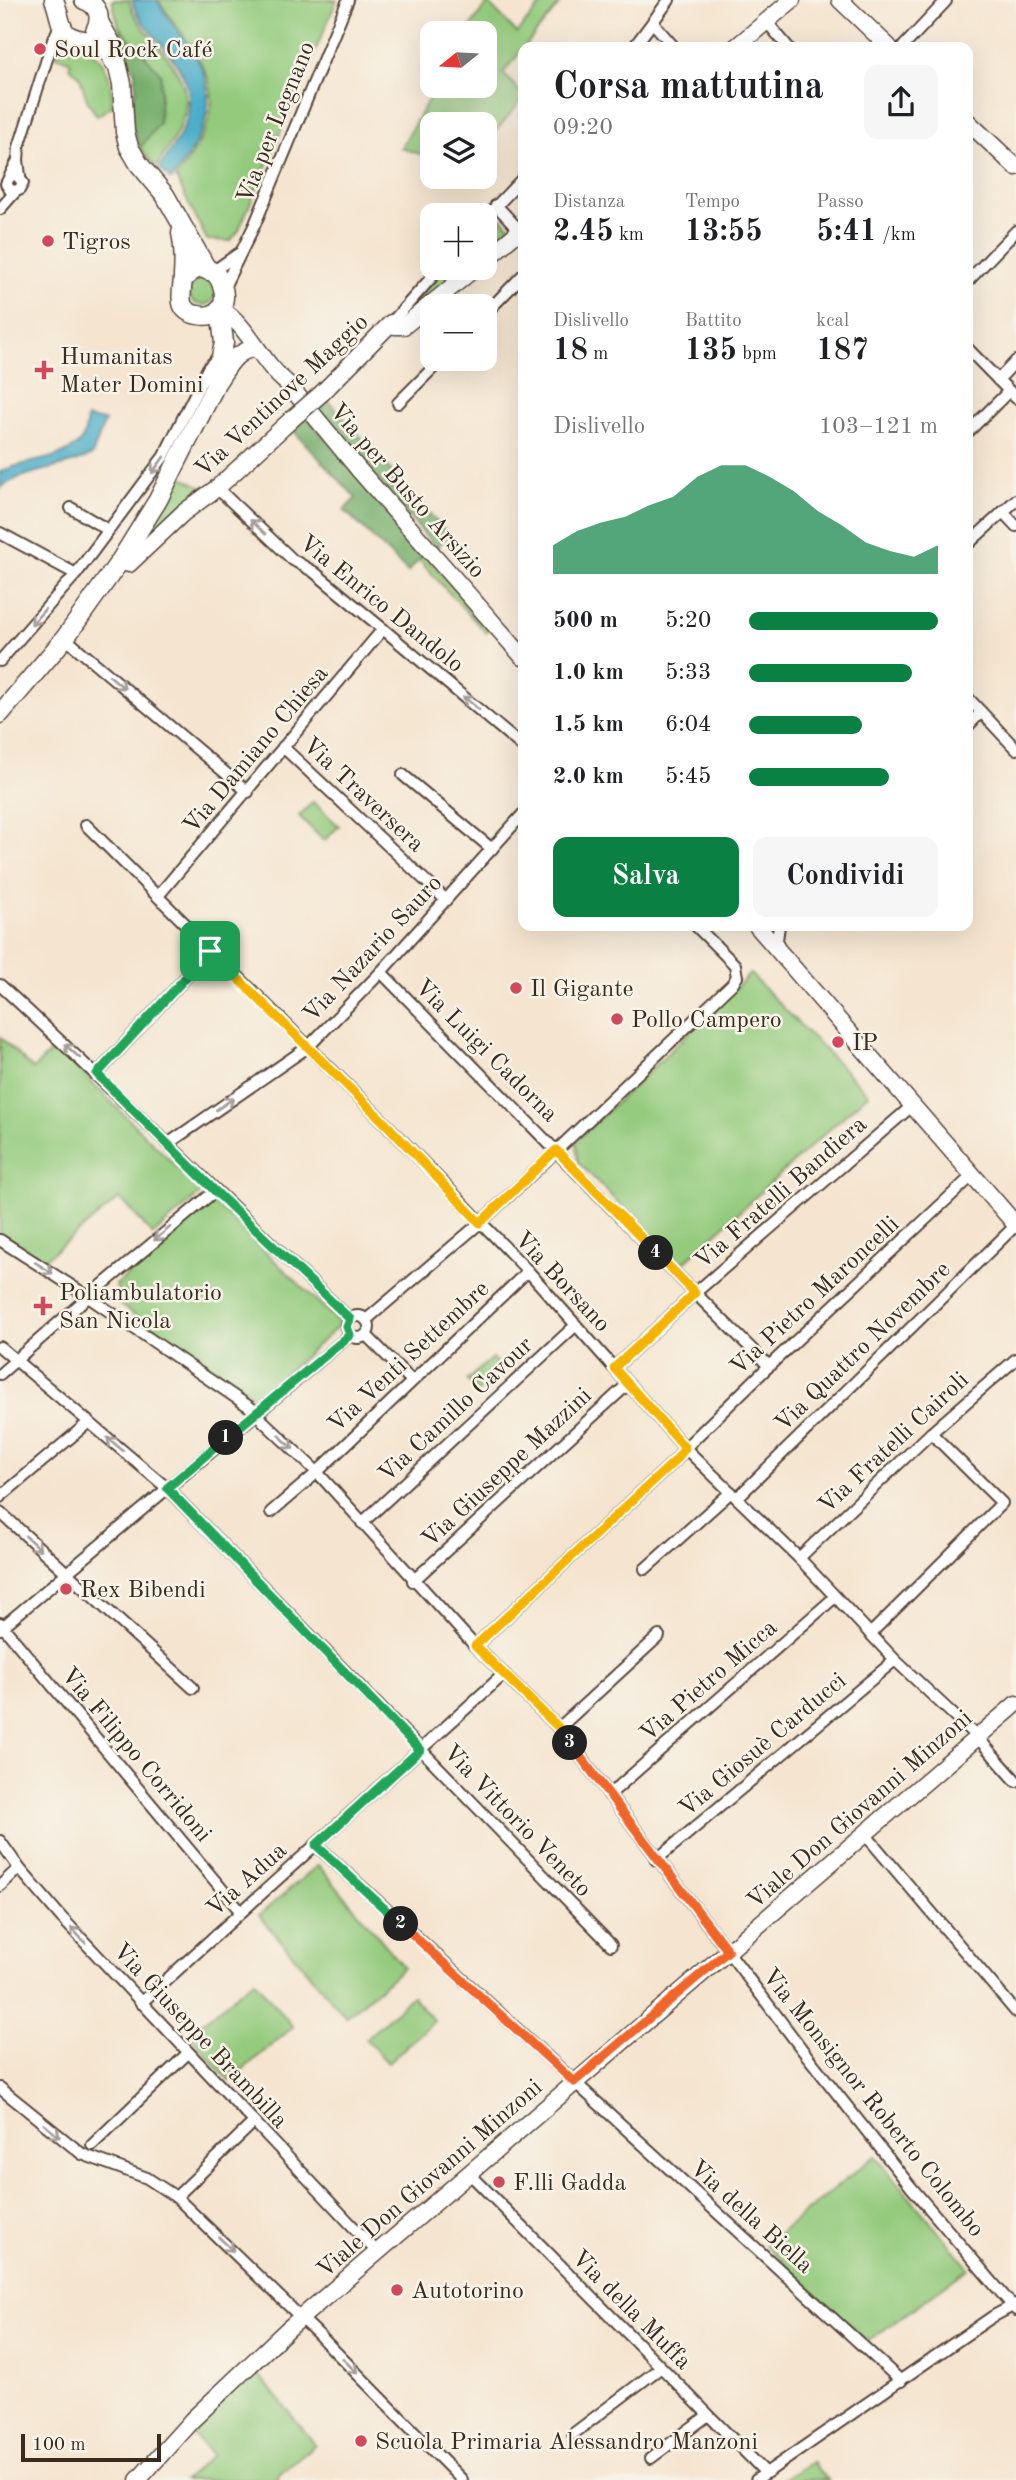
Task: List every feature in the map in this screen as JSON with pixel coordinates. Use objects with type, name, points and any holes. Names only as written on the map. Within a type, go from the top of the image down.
[{"type":"main road","points":[[54,0],[66,32],[102,47],[111,55],[119,71]]},
{"type":"main road","points":[[61,23],[64,7],[75,0]]},
{"type":"main road","points":[[79,38],[95,31],[94,8]]},
{"type":"main road","points":[[0,715],[65,638],[120,561],[158,500],[214,388],[224,347],[220,278],[210,271],[165,195],[139,164],[129,147],[113,46],[94,8]]},
{"type":"main road","points":[[179,222],[183,241],[183,280],[180,293],[182,302],[187,310],[209,315],[222,300]]},
{"type":"main road","points":[[183,280],[192,272],[210,271]]},
{"type":"main road","points":[[200,315],[215,329],[224,347]]},
{"type":"street","points":[[638,42],[669,0]]},
{"type":"street","points":[[742,42],[792,0]]},
{"type":"street","points":[[840,0],[884,42]]},
{"type":"street","points":[[908,42],[946,1],[944,0]]},
{"type":"street","name":"Via per Legnano","points":[[222,300],[346,5]]},
{"type":"street","points":[[766,21],[784,42]]},
{"type":"street","points":[[0,209],[61,23]]},
{"type":"street","points":[[653,23],[670,42]]},
{"type":"street","points":[[51,52],[64,42],[79,38]]},
{"type":"street","points":[[973,127],[1016,167]]},
{"type":"street","points":[[9,182],[12,156],[19,147]]},
{"type":"street","points":[[497,204],[518,183]]},
{"type":"street","points":[[497,206],[518,227]]},
{"type":"street","points":[[973,276],[1016,231]]},
{"type":"street","points":[[497,251],[518,234]]},
{"type":"street","name":"Via per Legnano","points":[[210,271],[232,260],[243,249]]},
{"type":"street","points":[[391,323],[429,280]]},
{"type":"street","name":"Via Ventinove Maggio","points":[[120,561],[130,565],[183,513],[217,488],[322,393],[391,323],[404,326],[460,280]]},
{"type":"street","points":[[497,302],[518,280]]},
{"type":"street","name":"Via per Busto Arsizio","points":[[222,300],[274,373],[288,384]]},
{"type":"street","name":"Via per Busto Arsizio","points":[[222,300],[241,311],[288,384],[359,470],[518,651]]},
{"type":"street","points":[[0,661],[76,574],[164,456],[208,368],[224,347]]},
{"type":"street","points":[[214,388],[236,356],[248,349],[257,349]]},
{"type":"street","points":[[973,354],[1012,394],[973,428]]},
{"type":"street","points":[[998,380],[1016,361]]},
{"type":"street","points":[[398,404],[430,371]]},
{"type":"street","name":"Via Enrico Dandolo","points":[[217,488],[293,560],[314,572],[518,743]]},
{"type":"street","points":[[973,539],[1016,500]]},
{"type":"street","points":[[71,508],[108,530]]},
{"type":"street","points":[[1003,512],[1016,526]]},
{"type":"street","points":[[0,533],[76,574]]},
{"type":"street","name":"Via Damiano Chiesa","points":[[158,896],[383,629]]},
{"type":"street","points":[[65,638],[248,792]]},
{"type":"street","points":[[973,703],[1016,749]]},
{"type":"street","points":[[973,721],[981,712]]},
{"type":"street","name":"Via Traversera","points":[[283,747],[446,900]]},
{"type":"street","points":[[403,775],[492,849]]},
{"type":"street","name":"Via Nazario Sauro","points":[[169,1143],[308,1047],[518,820]]},
{"type":"street","name":"Via Borsano","points":[[86,825],[386,1124],[528,1271],[685,1448],[799,1558],[895,1660],[978,1738],[1016,1781]]},
{"type":"street","points":[[366,1320],[480,1223],[737,977],[735,965],[701,931]]},
{"type":"street","points":[[762,931],[1016,1225]]},
{"type":"street","points":[[778,931],[780,951]]},
{"type":"street","points":[[97,1074],[210,951]]},
{"type":"street","name":"Via Luigi Cadorna","points":[[380,972],[769,1366]]},
{"type":"street","points":[[0,985],[97,1074],[350,1319]]},
{"type":"street","name":"Via Fratelli Bandiera","points":[[614,1368],[695,1293],[912,1105]]},
{"type":"street","name":"Via Pietro Maroncelli","points":[[475,1646],[676,1460],[769,1366],[974,1174]]},
{"type":"street","points":[[0,1374],[215,1191]]},
{"type":"street","name":"Via Quattro Novembre","points":[[645,1569],[734,1495],[1016,1225]]},
{"type":"street","name":"Via Monsignor Roberto Colombo","points":[[0,1240],[257,1412],[263,1421],[316,1471],[413,1581],[559,1728],[656,1860],[804,2052],[901,2174],[1015,2306]]},
{"type":"street","name":"Via Venti Settembre","points":[[271,1512],[528,1271]]},
{"type":"street","points":[[358,1316],[366,1320],[369,1327],[366,1335],[358,1338],[350,1335],[347,1327],[350,1319],[358,1316]]},
{"type":"street","name":"Via Camillo Cavour","points":[[362,1523],[576,1325]]},
{"type":"street","points":[[1,1626],[350,1335]]},
{"type":"street","points":[[366,1335],[412,1381]]},
{"type":"street","name":"Via Vittorio Veneto","points":[[0,1347],[167,1488],[611,1945]]},
{"type":"street","name":"Via Fratelli Cairoli","points":[[799,1558],[931,1433],[1016,1359]]},
{"type":"street","name":"Via Giuseppe Mazzini","points":[[413,1581],[628,1384]]},
{"type":"street","points":[[0,1497],[89,1422]]},
{"type":"street","points":[[870,1634],[1002,1503],[931,1433]]},
{"type":"street","points":[[0,1512],[193,1688]]},
{"type":"street","name":"Via Pietro Micca","points":[[609,1796],[835,1597]]},
{"type":"street","name":"Via Filippo Corridoni","points":[[1,1626],[240,1912]]},
{"type":"street","points":[[559,1728],[659,1636]]},
{"type":"street","name":"Via Giosuè Carducci","points":[[656,1860],[895,1660]]},
{"type":"street","name":"Via Adua","points":[[141,2003],[504,1674]]},
{"type":"street","name":"Viale Don Giovanni Minzoni","points":[[138,2480],[173,2440],[232,2381],[302,2318],[1016,1704]]},
{"type":"street","points":[[865,1834],[1016,2012]]},
{"type":"street","name":"Via Giuseppe Brambilla","points":[[0,1841],[19,1868],[141,2003],[377,2252]]},
{"type":"street","name":"Via della Biella","points":[[316,1845],[901,2381]]},
{"type":"street","points":[[0,1886],[19,1868]]},
{"type":"street","points":[[92,2145],[188,2053]]},
{"type":"street","points":[[0,2088],[82,2154],[147,2178],[176,2197],[302,2318],[462,2480]]},
{"type":"street","points":[[176,2197],[254,2122]]},
{"type":"street","name":"Via della Muffa","points":[[469,2173],[707,2416],[761,2477]]},
{"type":"street","points":[[761,2477],[992,2317],[1015,2306]]},
{"type":"street","points":[[573,2434],[660,2368]]},
{"type":"street","points":[[651,2458],[707,2416]]},
{"type":"green space","points":[[112,0],[129,0],[132,11],[177,72],[184,87],[184,115],[156,167],[140,148],[159,123],[161,74],[119,27]]},
{"type":"green space","points":[[158,0],[337,0],[238,232],[230,241],[207,240],[176,178],[207,125],[212,104],[210,86],[203,67]]},
{"type":"green space","points":[[545,0],[563,0],[528,42],[518,42],[518,55],[503,73],[518,90],[518,105],[497,130],[497,112],[421,112],[429,98],[497,98],[497,21],[475,21],[488,3],[517,33]]},
{"type":"green space","points":[[119,27],[161,74],[159,123],[140,148],[132,127],[135,72],[123,49]]},
{"type":"green space","points":[[76,45],[94,54],[109,76],[112,106],[97,116],[87,100],[79,75],[69,67],[71,62],[56,56],[58,50]]},
{"type":"green space","points":[[420,114],[420,154],[401,148]]},
{"type":"green space","points":[[497,214],[514,230],[497,244]]},
{"type":"green space","points":[[202,279],[211,283],[215,292],[211,301],[202,305],[193,301],[189,292],[193,283]]},
{"type":"green space","points":[[435,280],[454,280],[437,294],[422,294]]},
{"type":"green space","points":[[420,296],[420,307],[397,321]]},
{"type":"green space","points":[[324,396],[449,535],[436,548],[313,406]]},
{"type":"green space","points":[[304,414],[424,554],[408,572],[344,510],[356,498],[288,425]]},
{"type":"green space","points":[[180,476],[204,488],[146,535]]},
{"type":"green space","points":[[424,554],[490,630],[486,633],[419,560]]},
{"type":"green space","points":[[313,802],[339,826],[324,841],[299,816]]},
{"type":"green space","points":[[750,974],[868,1094],[680,1266],[578,1162],[576,1141]]},
{"type":"green space","points":[[0,1037],[33,1069],[56,1047],[202,1192],[153,1235],[120,1198],[41,1262],[0,1235]]},
{"type":"green space","points":[[213,1202],[341,1324],[257,1399],[120,1305],[116,1285]]},
{"type":"green space","points":[[492,1358],[502,1369],[478,1392],[467,1380]]},
{"type":"green space","points":[[318,1865],[404,1967],[346,2017],[259,1915]]},
{"type":"green space","points":[[254,1980],[293,2027],[229,2081],[189,2034]]},
{"type":"green space","points":[[412,1996],[434,2021],[388,2063],[366,2039]]},
{"type":"green space","points":[[875,2156],[969,2268],[867,2342],[765,2245]]},
{"type":"green space","points":[[254,2369],[315,2444],[279,2474],[278,2480],[184,2480],[212,2455],[190,2431]]},
{"type":"green space","points":[[812,2462],[828,2480],[782,2480]]},
{"type":"water","points":[[132,0],[157,0],[195,55],[204,72],[208,89],[208,105],[199,136],[171,180],[159,168],[181,134],[187,118],[188,89],[172,58],[142,22]]},
{"type":"water","points":[[87,418],[105,421],[92,455],[21,477],[0,488],[0,472],[56,456],[76,446],[84,434]]},
{"type":"place","name":"Soul Rock Café","points":[[40,49]]},
{"type":"place","name":"Tigros","points":[[48,241]]},
{"type":"place","name":"Humanitas Mater Domini","points":[[44,370]]},
{"type":"place","name":"Il Gigante","points":[[516,988]]},
{"type":"place","name":"Pollo Campero","points":[[617,1019]]},
{"type":"place","name":"IP","points":[[838,1042]]},
{"type":"place","name":"Poliambulatorio San Nicola","points":[[43,1306]]},
{"type":"place","name":"Rex Bibendi","points":[[66,1589]]},
{"type":"place","name":"F.lli Gadda","points":[[499,2182]]},
{"type":"place","name":"Autotorino","points":[[397,2290]]},
{"type":"place","name":"Scuola Primaria Alessandro Manzoni","points":[[361,2441]]},
{"type":"route","points":[[210,951],[386,1124],[480,1223],[556,1150],[695,1293],[614,1368],[685,1448],[676,1460],[475,1646],[559,1728],[656,1860],[728,1951],[574,2082],[316,1845],[420,1750],[167,1488],[350,1335],[347,1327],[350,1319],[97,1074],[210,951]]}]
